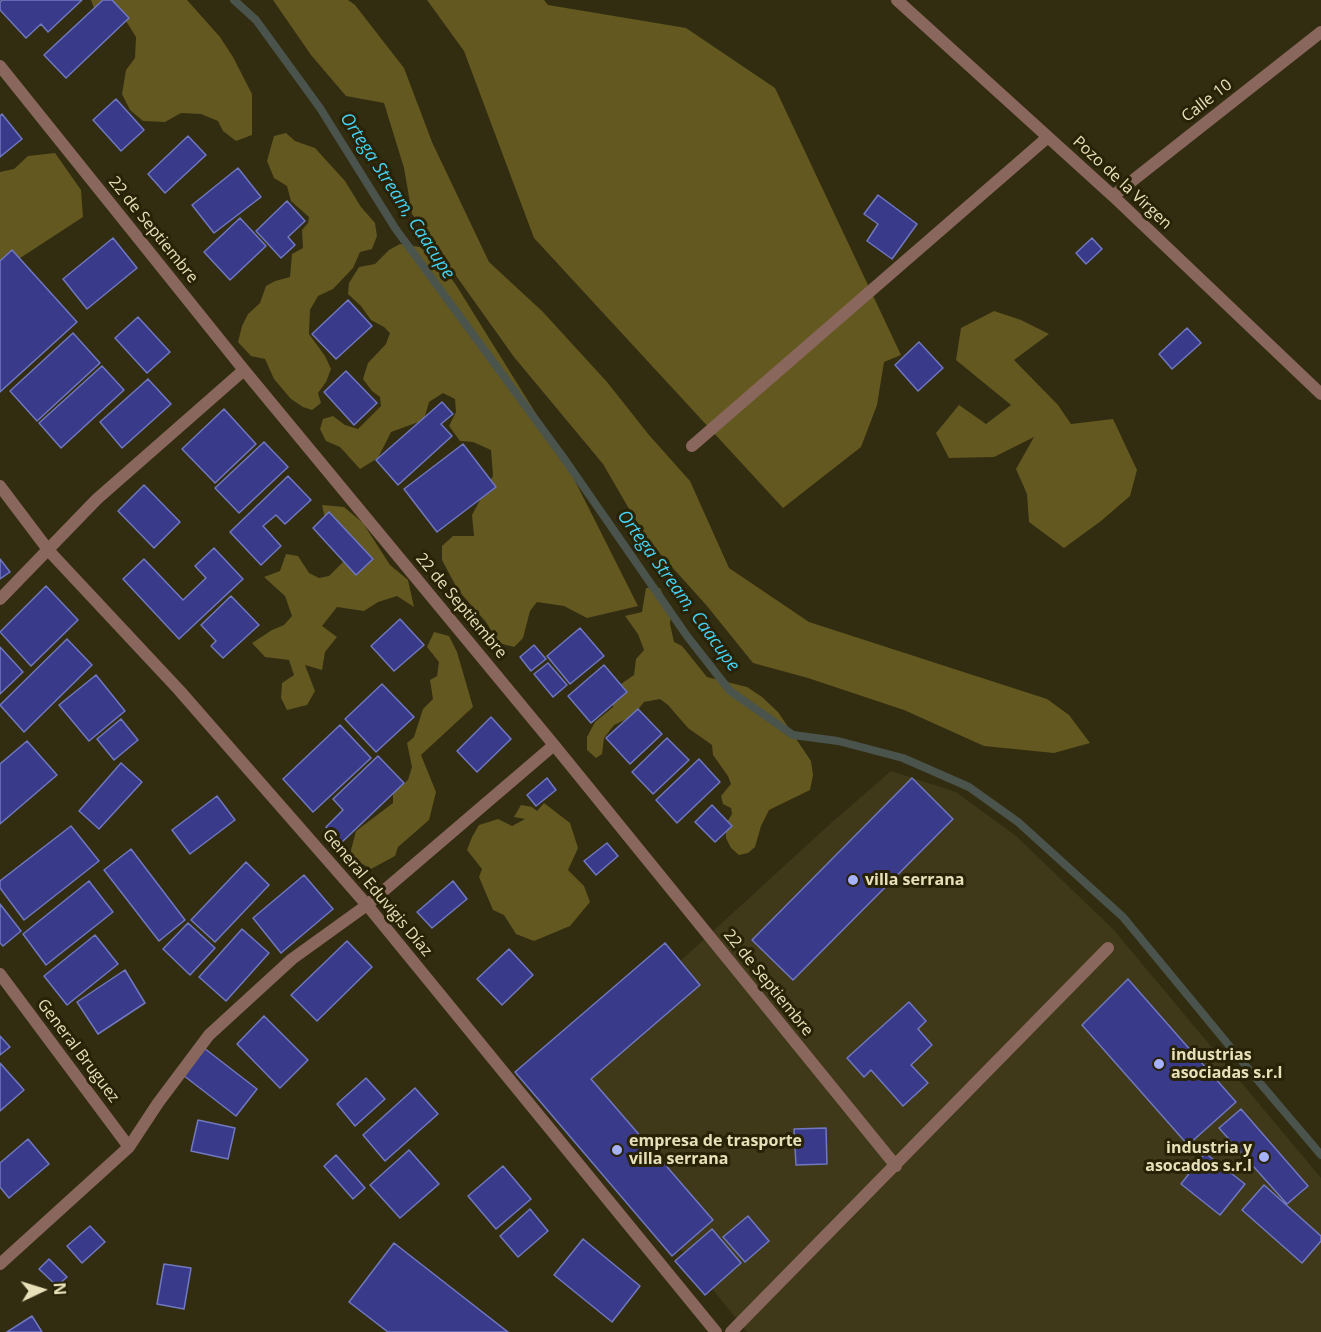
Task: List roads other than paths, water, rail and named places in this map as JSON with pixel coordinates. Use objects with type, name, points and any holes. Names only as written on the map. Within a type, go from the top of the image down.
[{"type":"street","name":"Pozo de la Virgen","points":[[897,0],[1113,196],[1321,394]]},
{"type":"street","name":"Calle 10","points":[[1113,196],[1321,32]]},
{"type":"street","name":"22 de Septiembre","points":[[0,66],[244,370],[896,1166]]},
{"type":"street","points":[[692,446],[1047,137]]},
{"type":"street","points":[[0,599],[97,500],[244,370]]},
{"type":"street","name":"General Eduvigis Díaz","points":[[0,486],[49,551],[179,690],[368,905],[716,1332]]},
{"type":"street","points":[[0,1264],[129,1147],[158,1103],[209,1035],[292,959],[368,905],[554,746]]},
{"type":"street","points":[[731,1332],[1108,948]]},
{"type":"street","name":"General Bruguez","points":[[0,974],[129,1147]]},
{"type":"waterway","name":"Ortega Stream, Caacupe","points":[[234,0],[256,20],[320,108],[395,228],[563,457],[687,636],[730,691],[793,735],[838,741],[903,758],[969,787],[1018,822],[1123,917],[1321,1155]]},
{"type":"place","name":"villa serrana","points":[[853,880]]},
{"type":"place","name":"industrias asociadas s.r.l","points":[[1159,1064]]},
{"type":"place","name":"empresa de trasporte villa serrana","points":[[617,1150]]},
{"type":"place","name":"industria y asocados s.r.l","points":[[1264,1157]]}]
